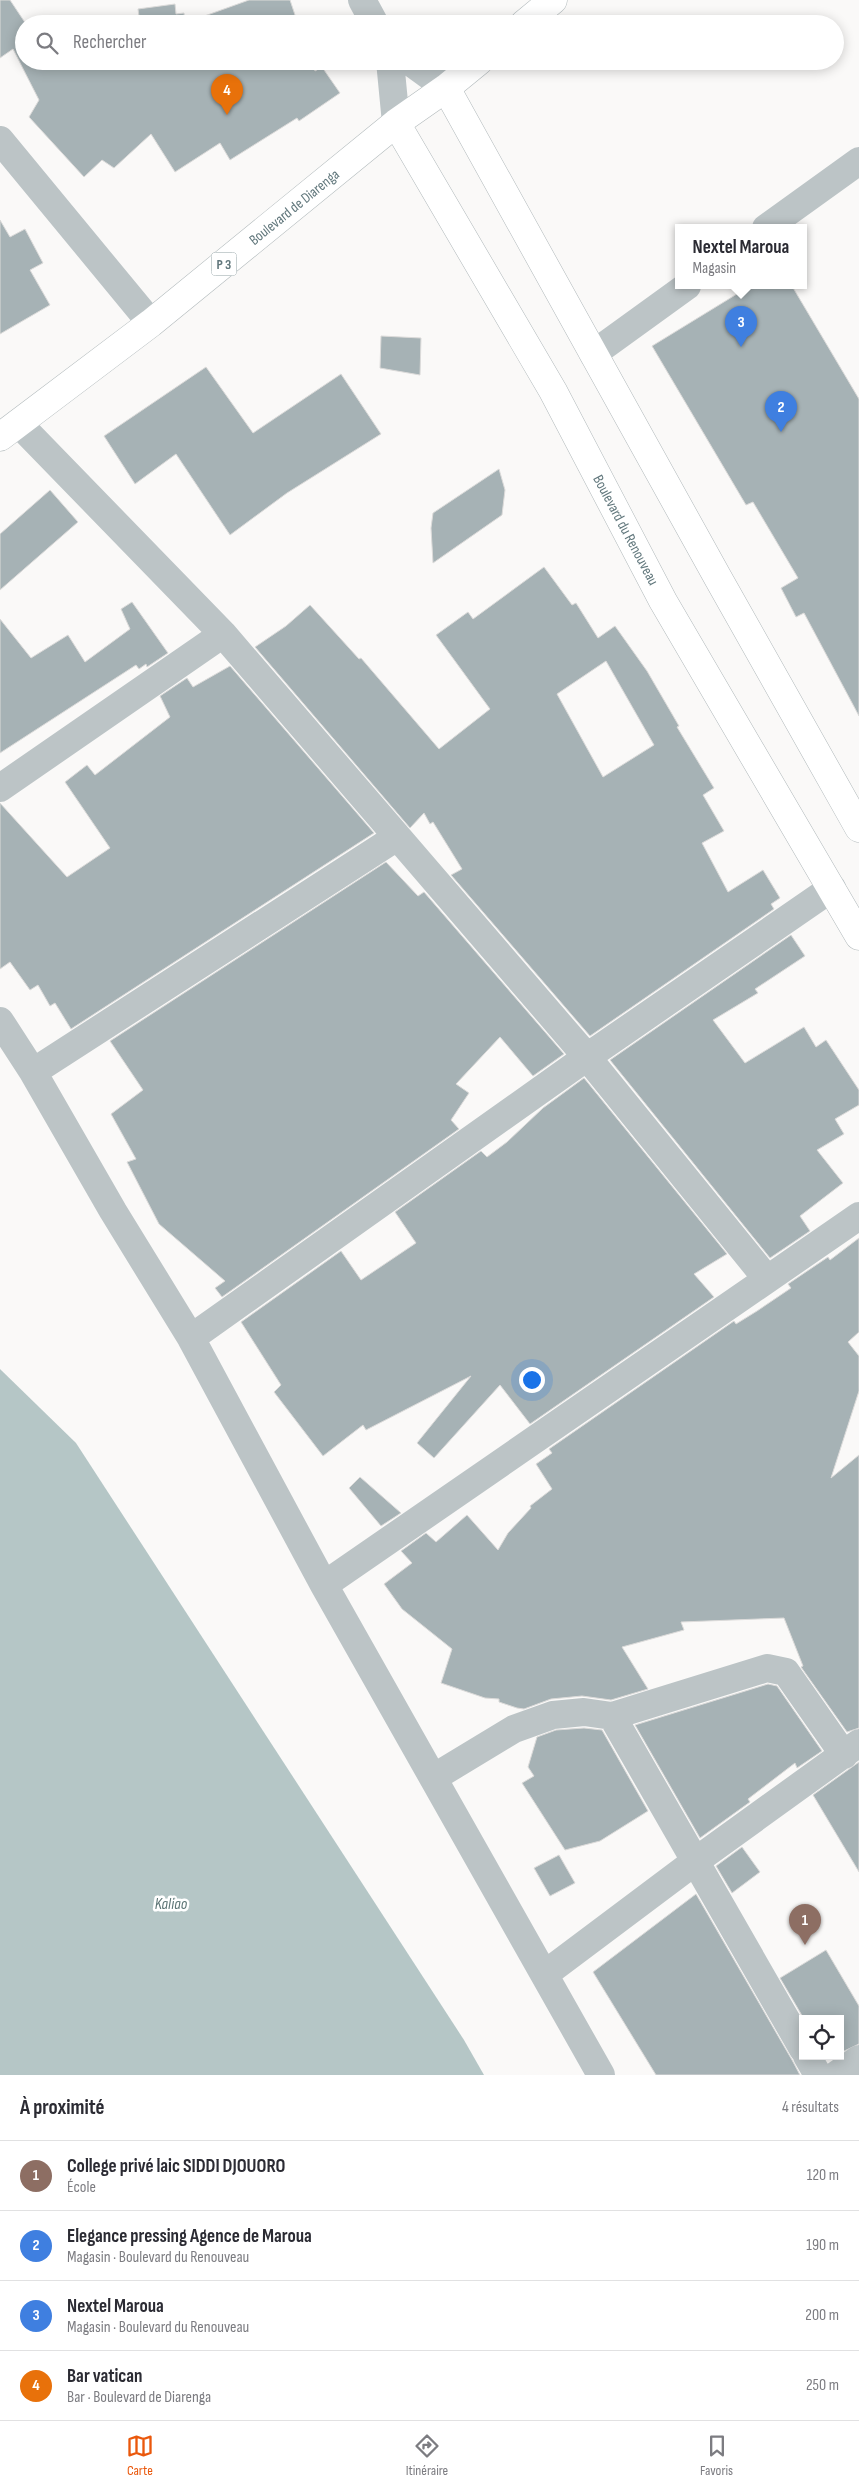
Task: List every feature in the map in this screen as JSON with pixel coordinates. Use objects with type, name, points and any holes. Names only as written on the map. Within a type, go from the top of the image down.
[{"type":"main road","points":[[535,15],[553,0]]},
{"type":"main road","name":"P 3","points":[[446,88],[468,70]]},
{"type":"main road","points":[[446,88],[859,828]]},
{"type":"main road","name":"Boulevard de Diarenga","points":[[9,430],[151,323],[396,123],[446,88]]},
{"type":"main road","name":"Boulevard du Renouveau","points":[[396,123],[553,392],[663,600],[859,936]]},
{"type":"street","points":[[362,0],[371,15]]},
{"type":"street","points":[[391,70],[396,123]]},
{"type":"street","points":[[421,70],[446,88]]},
{"type":"street","points":[[0,140],[151,323]]},
{"type":"street","points":[[772,224],[859,161]]},
{"type":"street","points":[[593,354],[684,289]]},
{"type":"street","points":[[9,430],[223,634],[587,1057],[767,1279]]},
{"type":"street","points":[[0,788],[223,634]]},
{"type":"street","points":[[33,1072],[397,837]]},
{"type":"street","points":[[192,1338],[587,1057],[832,888]]},
{"type":"street","points":[[0,1020],[33,1072],[113,1211],[192,1338],[324,1585],[601,2075]]},
{"type":"street","points":[[324,1585],[859,1216]]},
{"type":"street","points":[[433,1778],[522,1726],[553,1715],[584,1712],[612,1716],[756,1670],[776,1668],[786,1672],[851,1749],[697,1860],[545,1974]]},
{"type":"street","points":[[612,1716],[697,1860],[799,2042]]},
{"type":"street","points":[[836,2075],[859,2059]]},
{"type":"street","points":[[809,2060],[818,2075]]},
{"type":"water","name":"Kaliao","points":[[0,1369],[76,1443],[464,2040],[484,2075],[0,2075]]},
{"type":"building","points":[[0,0],[10,0],[20,15],[15,15],[15,53],[13,49],[0,58]]},
{"type":"building","points":[[249,0],[290,0],[295,15],[207,15]]},
{"type":"building","points":[[175,4],[176,14],[184,13],[184,15],[139,15],[138,9]]},
{"type":"building","points":[[24,70],[324,70],[340,93],[299,121],[297,118],[230,160],[220,143],[175,172],[151,134],[114,168],[102,160],[84,177],[29,117],[39,100]]},
{"type":"building","points":[[0,220],[10,237],[25,229],[43,263],[30,270],[50,305],[0,334]]},
{"type":"building","points":[[745,289],[794,289],[859,399],[859,716],[804,613],[796,617],[781,588],[798,578],[753,502],[746,505],[652,346]]},
{"type":"building","points":[[381,336],[421,338],[420,375],[380,368]]},
{"type":"building","points":[[206,367],[253,433],[341,374],[381,434],[287,493],[230,535],[176,454],[135,484],[104,436]]},
{"type":"building","points":[[499,469],[505,490],[502,515],[433,563],[431,528],[433,513]]},
{"type":"building","points":[[50,490],[78,522],[0,590],[0,534]]},
{"type":"building","points":[[544,567],[572,605],[576,603],[598,638],[615,626],[647,671],[679,726],[677,727],[714,788],[703,795],[724,831],[702,843],[728,892],[763,870],[780,898],[771,904],[774,909],[590,1036],[451,875],[462,869],[433,822],[430,824],[424,813],[410,828],[255,647],[286,626],[310,605],[359,659],[361,658],[439,749],[490,709],[436,635],[468,612],[473,619]],"holes":[[[606,661],[654,745],[603,777],[557,694]]]},
{"type":"building","points":[[132,602],[168,653],[147,667],[146,664],[139,669],[136,665],[0,753],[0,619],[31,658],[68,635],[85,662],[130,629],[121,609]]},
{"type":"building","points":[[230,666],[374,833],[71,1029],[55,1003],[50,1006],[38,985],[30,990],[10,962],[0,969],[0,803],[67,877],[110,848],[65,782],[87,765],[95,775],[170,717],[160,696],[187,678],[193,687]]},
{"type":"building","points":[[386,862],[418,896],[424,892],[564,1054],[533,1076],[500,1037],[456,1084],[469,1093],[451,1120],[459,1129],[222,1297],[215,1288],[225,1281],[159,1224],[127,1162],[136,1159],[111,1114],[143,1090],[110,1041]]},
{"type":"building","points":[[791,935],[805,956],[755,989],[758,993],[713,1020],[745,1063],[804,1027],[816,1047],[826,1040],[859,1090],[859,1105],[835,1119],[844,1134],[817,1150],[843,1183],[800,1216],[810,1231],[770,1258],[610,1060]]},
{"type":"building","points":[[584,1078],[727,1254],[694,1274],[714,1297],[530,1424],[500,1385],[434,1458],[417,1443],[471,1376],[366,1430],[363,1425],[323,1456],[274,1392],[281,1385],[241,1322],[341,1251],[361,1280],[416,1243],[395,1212],[481,1151],[487,1157],[507,1142],[543,1108]]},
{"type":"building","points":[[859,1238],[859,1332],[848,1342],[859,1356],[859,1391],[831,1478],[859,1455],[859,1728],[847,1732],[801,1667],[803,1666],[784,1618],[681,1622],[684,1630],[622,1647],[648,1689],[611,1700],[582,1696],[551,1699],[524,1709],[499,1702],[499,1699],[485,1698],[441,1683],[452,1649],[402,1609],[384,1584],[412,1563],[401,1551],[426,1533],[436,1542],[467,1515],[498,1550],[508,1533],[531,1508],[530,1506],[552,1489],[536,1464],[552,1453],[549,1449],[734,1321],[736,1324],[791,1288],[788,1284],[828,1257],[830,1260]]},
{"type":"building","points":[[360,1477],[401,1513],[381,1526],[349,1488]]},
{"type":"building","points":[[768,1684],[777,1686],[822,1751],[797,1768],[795,1763],[748,1799],[750,1802],[700,1838],[635,1725]]},
{"type":"building","points":[[584,1728],[602,1730],[648,1811],[600,1841],[565,1850],[522,1783],[534,1776],[528,1767],[537,1737],[556,1730]]},
{"type":"building","points":[[859,1762],[859,1872],[813,1795]]},
{"type":"building","points":[[742,1847],[760,1872],[732,1893],[716,1866]]},
{"type":"building","points":[[559,1855],[575,1883],[550,1896],[534,1868]]},
{"type":"building","points":[[696,1894],[800,2075],[656,2075],[593,1972]]},
{"type":"building","points":[[826,1950],[859,2006],[859,2044],[844,2051],[844,2015],[802,2015],[780,1978]]},
{"type":"place","name":"Bar vatican","points":[[227,115]]},
{"type":"place","name":"Nextel Maroua","points":[[741,347]]},
{"type":"place","name":"Elegance pressing Agence de Maroua","points":[[781,432]]},
{"type":"place","name":"College privé laic SIDDI DJOUORO","points":[[805,1945]]}]
